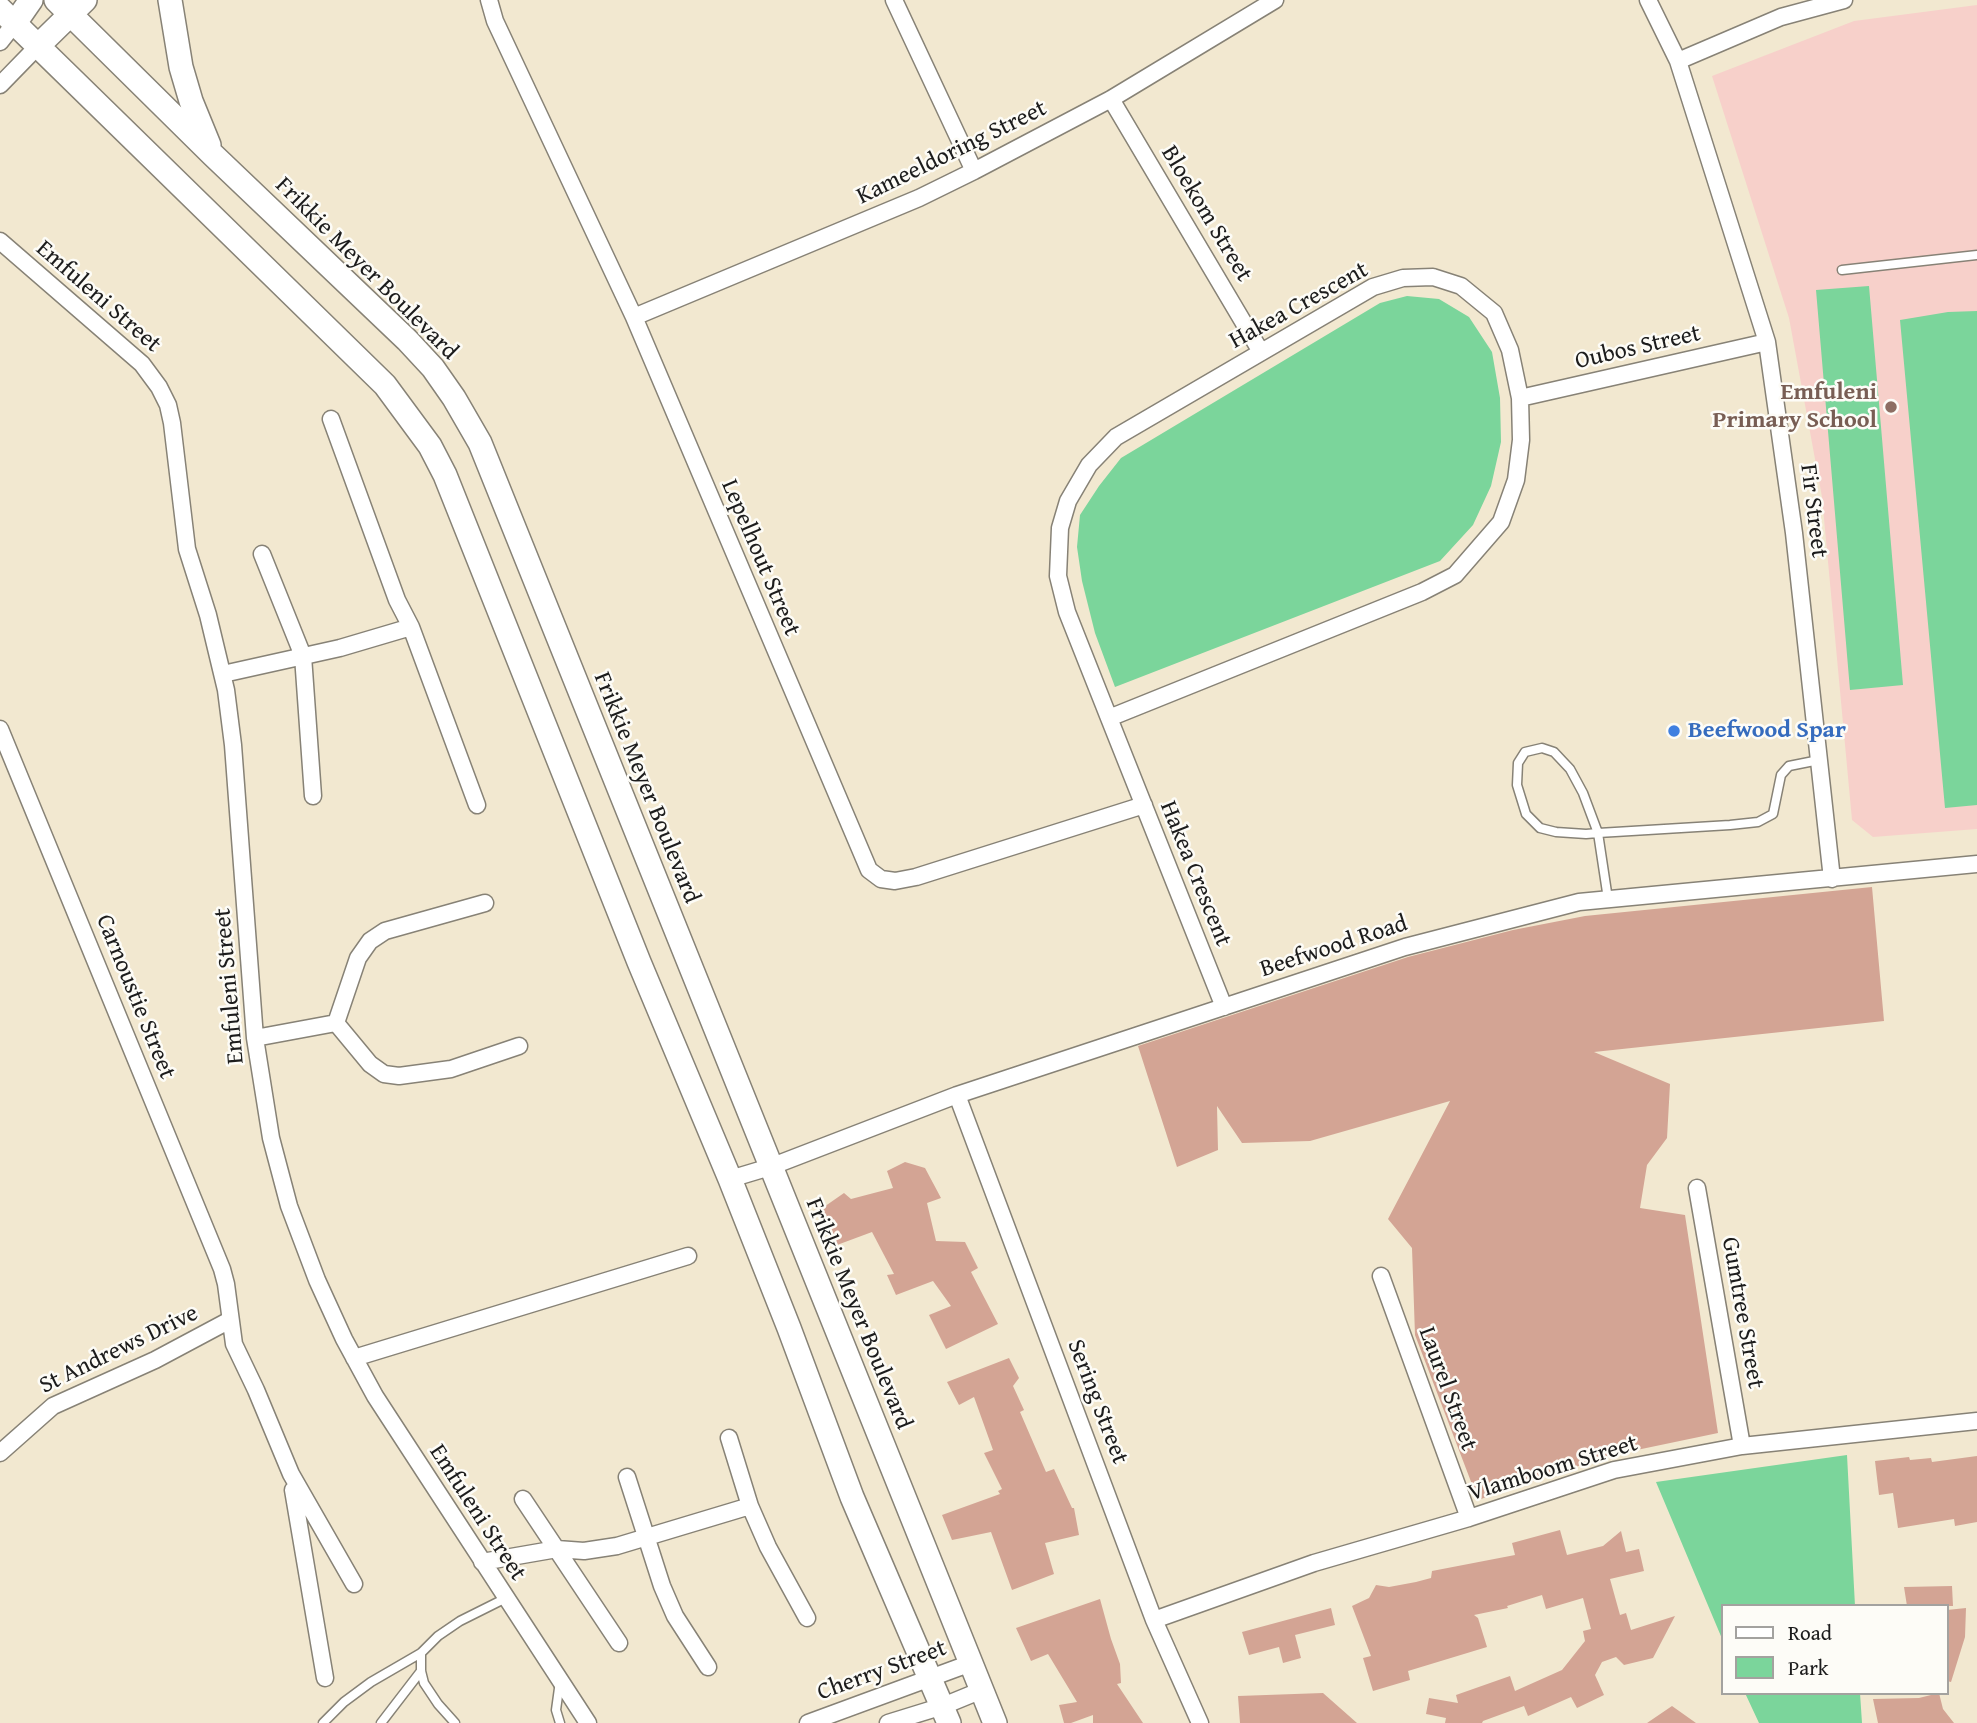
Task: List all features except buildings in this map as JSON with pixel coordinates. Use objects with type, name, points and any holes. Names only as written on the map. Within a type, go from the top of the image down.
[{"type":"street","points":[[0,43],[7,16],[31,0]]},
{"type":"street","points":[[170,0],[181,68],[213,155]]},
{"type":"street","name":"Lepelhout Street","points":[[489,0],[495,21],[634,317],[869,870],[881,879],[895,881],[916,877],[1144,806]]},
{"type":"street","points":[[894,0],[974,172]]},
{"type":"street","name":"Kameeldoring Street","points":[[634,317],[919,198],[974,172],[1111,99],[1275,0]]},
{"type":"street","name":"Fir Street","points":[[1648,0],[1678,61],[1767,342],[1794,533],[1832,879]]},
{"type":"street","points":[[1678,61],[1781,18],[1844,0]]},
{"type":"street","points":[[0,85],[38,46],[70,5]]},
{"type":"street","name":"Frikkie Meyer Boulevard","points":[[70,5],[213,155],[425,358],[454,398],[480,443],[995,1723]]},
{"type":"street","points":[[7,16],[385,385],[430,446],[445,475],[634,949],[730,1179],[852,1497],[946,1715]]},
{"type":"street","name":"Bloekom Street","points":[[1111,99],[1261,352]]},
{"type":"street","name":"Emfuleni Street","points":[[0,241],[142,364],[168,405],[173,423],[187,549],[223,674],[233,745],[255,1038],[271,1138],[289,1206],[317,1280],[354,1358],[394,1428],[588,1723]]},
{"type":"street","name":"Hakea Crescent","points":[[1109,718],[1422,592],[1455,575],[1501,522],[1516,480],[1521,440],[1520,398],[1510,351],[1494,313],[1461,286],[1433,277],[1403,278],[1373,287],[1116,437],[1088,466],[1068,501],[1060,528],[1058,576],[1067,611],[1109,718],[1224,1007]]},
{"type":"street","name":"Oubos Street","points":[[1520,398],[1767,342]]},
{"type":"street","points":[[331,419],[397,600],[411,627],[477,805]]},
{"type":"street","points":[[262,554],[303,656],[313,796]]},
{"type":"street","points":[[223,674],[340,648],[411,627]]},
{"type":"street","name":"Carnoustie Street","points":[[0,729],[218,1259],[226,1284],[234,1344],[291,1474]]},
{"type":"street","name":"Beefwood Road","points":[[730,1179],[770,1167],[957,1095],[1405,947],[1579,902],[1977,864]]},
{"type":"street","points":[[336,1023],[358,958],[370,941],[385,931],[485,903]]},
{"type":"street","points":[[255,1038],[336,1023]]},
{"type":"street","points":[[336,1023],[370,1064],[384,1073],[399,1076],[451,1069],[519,1046]]},
{"type":"street","name":"Sering Street","points":[[957,1095],[1154,1620],[1200,1723]]},
{"type":"street","name":"Gumtree Street","points":[[1697,1188],[1742,1446]]},
{"type":"street","points":[[354,1358],[688,1256]]},
{"type":"street","name":"Laurel Street","points":[[1381,1276],[1469,1518]]},
{"type":"street","name":"St Andrews Drive","points":[[0,1453],[53,1406],[155,1360],[230,1320]]},
{"type":"street","name":"Vlamboom Street","points":[[1154,1620],[1314,1563],[1469,1518],[1614,1470],[1742,1446],[1977,1421]]},
{"type":"street","points":[[729,1438],[750,1506],[768,1547],[807,1618]]},
{"type":"street","points":[[291,1474],[354,1584]]},
{"type":"street","points":[[291,1474],[324,1678]]},
{"type":"street","points":[[627,1477],[676,1616],[708,1668]]},
{"type":"street","points":[[523,1499],[620,1643]]},
{"type":"street","points":[[482,1562],[557,1549],[599,1549],[647,1538],[750,1506]]},
{"type":"street","name":"Cherry Street","points":[[808,1723],[971,1663]]},
{"type":"street","name":"Cherry Street","points":[[888,1723],[946,1715],[982,1690]]},
{"type":"lane","points":[[1842,270],[1977,255]]},
{"type":"lane","points":[[1608,899],[1598,833],[1570,768],[1554,752],[1542,748],[1525,752],[1518,763],[1517,785],[1527,814],[1540,828],[1556,832],[1598,833],[1758,822],[1773,814],[1781,775],[1789,766],[1819,760]]},
{"type":"lane","points":[[323,1723],[344,1702],[371,1682],[421,1653],[438,1636],[460,1621],[506,1598]]},
{"type":"lane","points":[[421,1653],[424,1683],[455,1723]]},
{"type":"lane","points":[[381,1723],[421,1671]]},
{"type":"lane","points":[[559,1723],[556,1710],[560,1681]]},
{"type":"shaded area","name":"Emfuleni Primary School","points":[[1977,5],[1977,829],[1873,837],[1852,820],[1822,497],[1789,318],[1712,76],[1854,21]]},
{"type":"green space","points":[[1869,286],[1903,685],[1850,690],[1816,290]]},
{"type":"green space","points":[[1407,296],[1439,299],[1469,317],[1492,352],[1500,398],[1501,442],[1491,486],[1473,525],[1440,561],[1115,687],[1095,633],[1077,547],[1080,515],[1099,486],[1121,458],[1380,303]]},
{"type":"green space","points":[[1977,311],[1977,805],[1945,808],[1900,320],[1948,312]]},
{"type":"green space","points":[[1847,1455],[1855,1604],[1722,1604],[1722,1639],[1656,1482]]},
{"type":"green space","points":[[1746,1695],[1860,1695],[1862,1723],[1759,1723]]},
{"type":"place","name":"Emfuleni Primary School","points":[[1891,407]]},
{"type":"place","name":"Beefwood Spar","points":[[1674,731]]}]
